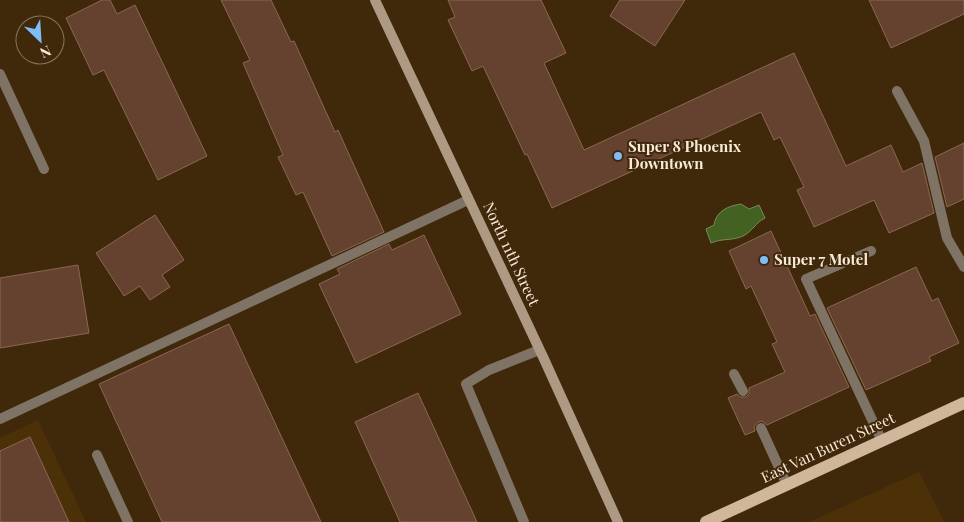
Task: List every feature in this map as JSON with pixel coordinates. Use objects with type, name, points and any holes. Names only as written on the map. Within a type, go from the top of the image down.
[{"type":"main road","name":"East Van Buren Street","points":[[706,522],[964,403]]},
{"type":"street","name":"North 11th Street","points":[[375,0],[618,522]]},
{"type":"street","points":[[0,74],[44,169]]},
{"type":"street","points":[[897,90],[924,141],[947,238],[964,267]]},
{"type":"street","points":[[0,419],[468,200]]},
{"type":"street","points":[[870,251],[806,279],[882,441]]},
{"type":"street","points":[[524,522],[466,384],[489,370],[539,350]]},
{"type":"street","points":[[734,374],[743,391]]},
{"type":"street","points":[[761,428],[788,485]]},
{"type":"street","points":[[97,455],[128,522]]},
{"type":"shaded area","points":[[741,204],[749,209],[759,205],[765,218],[743,236],[711,243],[706,229],[714,225],[717,216],[723,210]]},
{"type":"shaded area","points":[[38,420],[86,522],[0,522],[0,438]]},
{"type":"shaded area","points":[[919,472],[944,522],[809,522]]},
{"type":"building","points":[[102,0],[110,0],[117,14],[135,5],[207,156],[158,180],[104,70],[93,75],[66,18]]},
{"type":"building","points":[[221,0],[271,0],[291,42],[294,41],[335,132],[338,130],[384,232],[332,256],[303,192],[296,195],[278,157],[283,155],[243,63],[250,60]]},
{"type":"building","points":[[448,0],[541,0],[566,53],[544,63],[584,150],[794,53],[846,166],[891,145],[903,172],[922,163],[934,213],[889,233],[874,200],[814,227],[797,190],[804,187],[780,137],[774,140],[761,112],[552,208],[483,66],[472,71],[448,20],[455,17]]},
{"type":"building","points":[[620,0],[685,0],[655,46],[610,16]]},
{"type":"building","points":[[869,0],[964,0],[964,14],[891,48]]},
{"type":"building","points":[[964,143],[964,199],[947,207],[935,157]]},
{"type":"building","points":[[155,215],[184,260],[162,275],[170,287],[150,300],[140,286],[124,296],[96,253]]},
{"type":"building","points":[[771,231],[810,316],[815,314],[849,387],[767,425],[762,421],[758,422],[754,427],[755,431],[745,435],[728,398],[737,394],[740,397],[746,397],[749,394],[749,388],[785,372],[772,344],[777,342],[751,286],[746,289],[729,251]]},
{"type":"building","points":[[424,235],[461,314],[356,363],[319,284],[340,274],[337,269],[389,244],[392,250]]},
{"type":"building","points":[[78,265],[89,333],[0,348],[0,278]]},
{"type":"building","points":[[916,267],[932,301],[938,298],[959,343],[929,357],[931,361],[866,390],[827,308]]},
{"type":"building","points":[[229,324],[321,522],[162,522],[99,384]]},
{"type":"building","points":[[418,393],[477,522],[400,522],[355,422]]},
{"type":"building","points":[[30,437],[69,522],[0,522],[0,451]]},
{"type":"place","name":"Super 8 Phoenix Downtown","points":[[618,156]]},
{"type":"place","name":"Super 7 Motel","points":[[764,260]]}]
